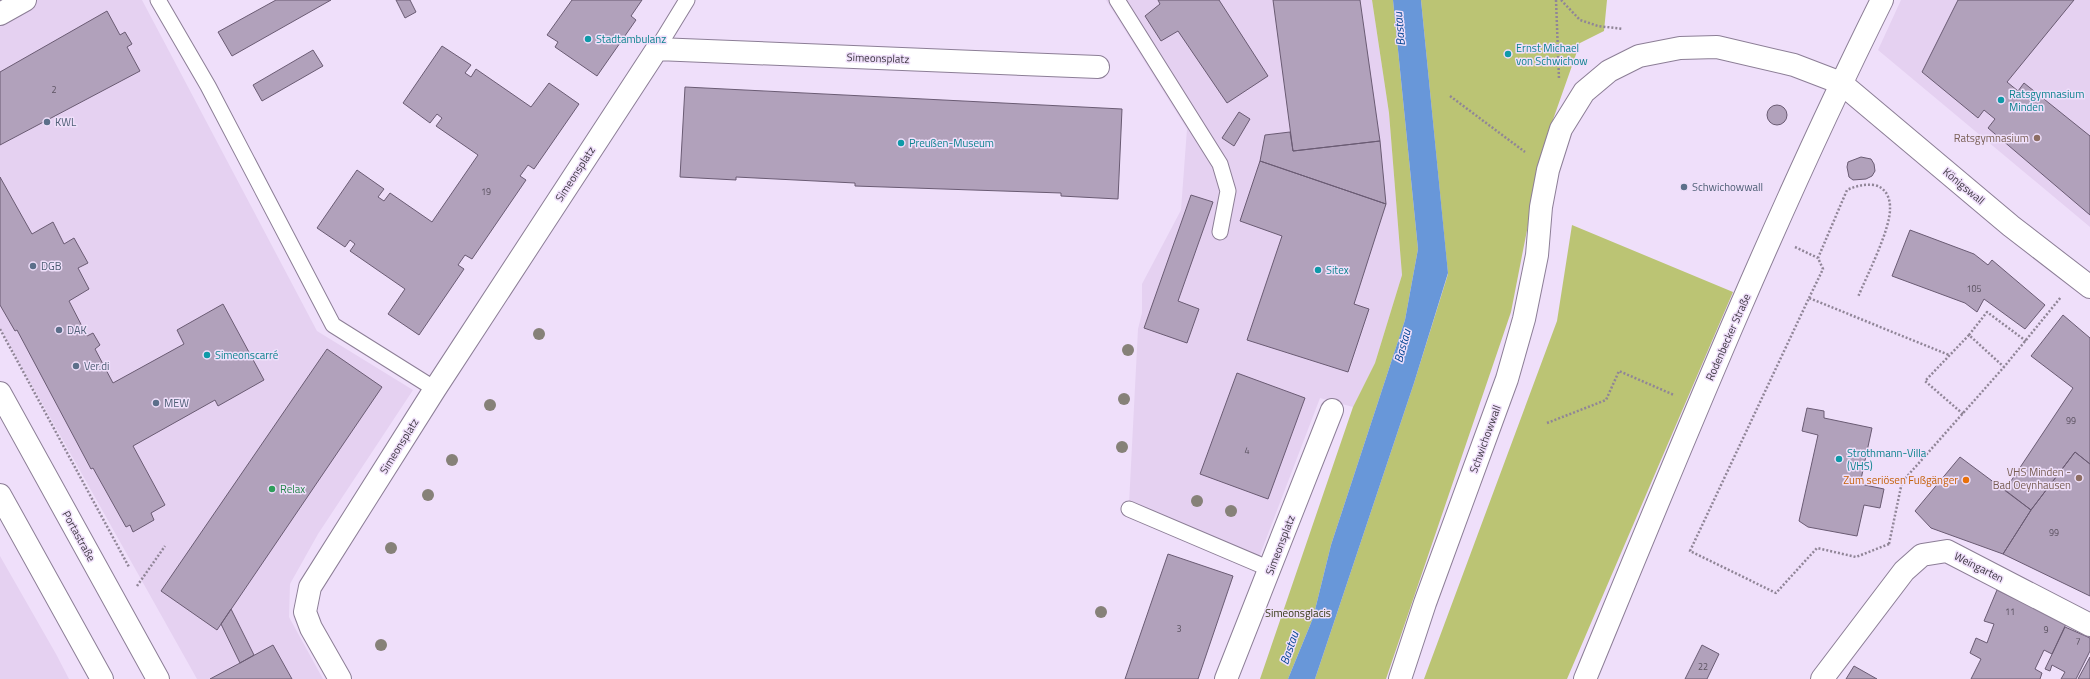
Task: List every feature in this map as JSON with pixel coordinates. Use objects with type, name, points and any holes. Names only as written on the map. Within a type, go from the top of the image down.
[{"type":"street","points":[[0,14],[25,0]]},
{"type":"street","name":"Rodenbecker Straße","points":[[1585,679],[1698,406],[1841,83],[1882,0]]},
{"type":"street","name":"Schwichowwall","points":[[1400,679],[1425,603],[1507,379],[1524,319],[1536,255],[1541,207],[1548,170],[1561,130],[1584,92],[1609,71],[1639,56],[1680,48],[1718,47],[1794,65],[1841,83]]},
{"type":"street","name":"Simeonsplatz","points":[[340,679],[310,628],[305,612],[310,587],[435,389],[657,48],[1098,67]]},
{"type":"street","name":"Königswall","points":[[1841,83],[2011,226],[2084,282]]},
{"type":"street","name":"Portastraße","points":[[0,392],[158,679]]},
{"type":"street","name":"Simeonsplatz","points":[[1226,679],[1332,410]]},
{"type":"street","points":[[0,495],[102,679]]},
{"type":"street","name":"Weingarten","points":[[1822,679],[1904,571],[1922,555],[1947,551],[2090,625]]},
{"type":"lane","points":[[158,0],[208,86],[333,325],[435,389]]},
{"type":"lane","points":[[657,48],[687,0]]},
{"type":"lane","points":[[1117,0],[1220,164],[1228,191],[1220,232]]},
{"type":"lane","points":[[1129,509],[1270,569]]},
{"type":"path","points":[[1556,0],[1559,86]]},
{"type":"path","points":[[1561,0],[1580,20],[1598,26],[1623,29]]},
{"type":"path","points":[[1450,96],[1548,170]]},
{"type":"path","points":[[1818,258],[1847,190],[1868,185],[1879,186],[1888,194],[1890,208],[1888,220],[1858,297]]},
{"type":"path","points":[[1810,254],[1818,258],[1823,269],[1690,550],[1776,593],[1817,548],[1856,557],[1889,544]]},
{"type":"path","points":[[1904,571],[1889,544],[1902,482],[2026,341],[2084,282]]},
{"type":"path","points":[[1809,298],[1949,355]]},
{"type":"path","points":[[1963,414],[1925,381],[1969,335],[1987,312],[2026,341]]},
{"type":"path","points":[[0,329],[131,571]]},
{"type":"path","points":[[1969,335],[2004,367]]},
{"type":"path","points":[[1547,423],[1606,400],[1619,371],[1698,406]]},
{"type":"path","points":[[120,610],[165,546]]},
{"type":"path","points":[[135,577],[142,591]]},
{"type":"shaded area","points":[[0,0],[142,0],[317,331],[413,390],[318,534],[290,584],[289,617],[323,679],[197,679],[0,328]]},
{"type":"shaded area","points":[[1106,0],[1372,0],[1389,113],[1402,275],[1375,363],[1353,407],[1320,398],[1258,560],[1129,504],[1138,329],[1142,313],[1142,284],[1181,210],[1187,129]]},
{"type":"shaded area","name":"Ratsgymnasium","points":[[1901,0],[2090,0],[2090,227],[1878,50]]},
{"type":"shaded area","points":[[0,556],[56,654],[69,679],[0,679]]},
{"type":"green space","name":"Simeonsglacis","points":[[1372,0],[1393,0],[1418,249],[1405,320],[1331,545],[1313,618],[1288,679],[1260,679],[1353,407],[1375,363],[1402,275],[1389,113]]},
{"type":"green space","name":"Simeonsglacis","points":[[1421,0],[1607,0],[1604,31],[1580,43],[1543,148],[1511,312],[1386,679],[1315,679],[1414,383],[1448,274]]},
{"type":"green space","points":[[1572,225],[1733,292],[1567,679],[1424,679],[1557,321]]},
{"type":"water","name":"Bastau","points":[[1393,0],[1421,0],[1448,273],[1414,383],[1315,679],[1288,679],[1313,618],[1331,545],[1405,320],[1418,249]]},
{"type":"building","points":[[276,0],[331,0],[232,56],[218,32]]},
{"type":"building","points":[[396,0],[410,0],[416,12],[405,18]]},
{"type":"building","name":"Stadtambulanz","points":[[572,0],[642,0],[631,16],[636,20],[597,76],[555,47],[558,42],[547,35]]},
{"type":"building","points":[[1158,0],[1219,0],[1268,76],[1227,103],[1178,31],[1161,41],[1145,16],[1160,4]]},
{"type":"building","points":[[1273,0],[1360,0],[1380,141],[1293,151]]},
{"type":"building","name":"Ratsgymnasium Minden","points":[[1958,0],[2074,0],[2007,82],[2018,91],[2024,83],[2090,136],[2090,215],[1988,128],[1995,119],[1984,110],[1978,118],[1922,72]]},
{"type":"building","points":[[107,11],[120,35],[125,32],[132,44],[127,47],[140,71],[0,145],[0,72]]},
{"type":"building","points":[[442,46],[471,65],[465,73],[471,77],[476,69],[531,107],[549,83],[579,104],[534,169],[528,165],[520,176],[526,180],[472,259],[465,255],[458,265],[464,269],[419,335],[388,314],[405,289],[350,251],[355,244],[350,240],[345,247],[317,228],[357,170],[384,189],[378,197],[384,201],[390,193],[432,222],[478,155],[436,126],[442,118],[437,114],[430,123],[403,103]]},
{"type":"building","points":[[313,50],[323,66],[262,101],[253,85]]},
{"type":"building","name":"Preußen-Museum","points":[[685,87],[1122,109],[1118,199],[1061,196],[1061,193],[855,186],[855,183],[736,177],[736,180],[680,177]]},
{"type":"building","points":[[1773,105],[1781,105],[1787,111],[1787,119],[1781,125],[1773,125],[1767,119],[1767,111]]},
{"type":"building","points":[[1239,112],[1250,119],[1234,146],[1222,138]]},
{"type":"building","points":[[1290,132],[1293,151],[1380,141],[1386,204],[1260,161],[1265,135]]},
{"type":"building","points":[[1861,157],[1871,159],[1874,164],[1875,171],[1872,176],[1866,179],[1853,180],[1849,177],[1847,167],[1848,162]]},
{"type":"building","name":"Sitex","points":[[1260,161],[1386,204],[1354,304],[1369,309],[1348,372],[1247,340],[1282,236],[1240,221]]},
{"type":"building","name":"Simeonscarré","points":[[0,177],[32,234],[53,222],[64,244],[74,238],[88,263],[78,268],[89,289],[69,301],[87,336],[93,333],[100,345],[95,349],[113,383],[184,344],[177,330],[223,304],[264,380],[218,406],[215,400],[133,446],[165,505],[151,513],[154,520],[133,532],[130,525],[126,527],[93,468],[91,469],[17,330],[15,331],[0,305]]},
{"type":"building","points":[[1191,195],[1213,202],[1178,301],[1199,309],[1187,343],[1144,328]]},
{"type":"building","points":[[1910,230],[1974,254],[1988,265],[1992,260],[2045,305],[2025,329],[1984,299],[1977,312],[1965,303],[1892,276]]},
{"type":"building","points":[[2063,315],[2090,338],[2090,464],[2075,452],[2031,510],[2005,490],[2073,388],[2031,356]]},
{"type":"building","name":"Relax","points":[[327,349],[382,387],[217,630],[161,591]]},
{"type":"building","points":[[1237,373],[1305,398],[1268,499],[1200,474]]},
{"type":"building","name":"Strothmann-Villa (VHS)","points":[[1807,408],[1824,411],[1824,418],[1872,428],[1860,484],[1884,489],[1880,508],[1864,505],[1857,536],[1808,527],[1799,521],[1818,435],[1802,431]]},
{"type":"building","points":[[2075,452],[2090,464],[2090,596],[2003,554],[2031,510]]},
{"type":"building","points":[[1960,457],[2031,510],[2003,554],[1931,528],[1915,511]]},
{"type":"building","points":[[1168,554],[1233,576],[1198,679],[1125,679]]},
{"type":"building","points":[[1997,590],[2066,624],[2052,654],[2044,650],[2035,669],[2042,673],[2040,679],[1971,679],[1981,659],[1970,653],[1976,638],[1987,643],[1994,624],[1984,621]]},
{"type":"building","points":[[231,609],[254,655],[240,663],[221,624]]},
{"type":"building","points":[[2065,627],[2090,638],[2090,651],[2076,679],[2061,679],[2065,672],[2052,665],[2050,671],[2045,669]]},
{"type":"building","points":[[273,645],[292,679],[210,679],[240,663]]},
{"type":"building","points":[[1702,645],[1719,654],[1707,679],[1685,679]]},
{"type":"building","points":[[2090,657],[2090,679],[2078,679]]},
{"type":"building","points":[[1854,666],[1877,679],[1846,679]]},
{"type":"place","name":"Stadtambulanz","points":[[588,39]]},
{"type":"place","name":"Ernst Michael von Schwichow","points":[[1508,54]]},
{"type":"place","name":"Ratsgymnasium Minden","points":[[2001,100]]},
{"type":"place","name":"KWL","points":[[47,122]]},
{"type":"place","name":"Ratsgymnasium","points":[[2037,138]]},
{"type":"place","name":"Preußen-Museum","points":[[901,143]]},
{"type":"place","name":"Schwichowwall","points":[[1684,187]]},
{"type":"place","name":"DGB","points":[[33,266]]},
{"type":"place","name":"Sitex","points":[[1318,270]]},
{"type":"place","name":"DAK","points":[[59,330]]},
{"type":"place","name":"Simeonscarré","points":[[207,355]]},
{"type":"place","name":"Ver.di","points":[[76,366]]},
{"type":"place","name":"MEW","points":[[156,403]]},
{"type":"place","name":"Strothmann-Villa (VHS)","points":[[1839,459]]},
{"type":"place","name":"VHS Minden - Bad Oeynhausen","points":[[2079,478]]},
{"type":"place","name":"Zum seriösen Fußgänger","points":[[1966,480]]},
{"type":"place","name":"Relax","points":[[272,489]]}]
